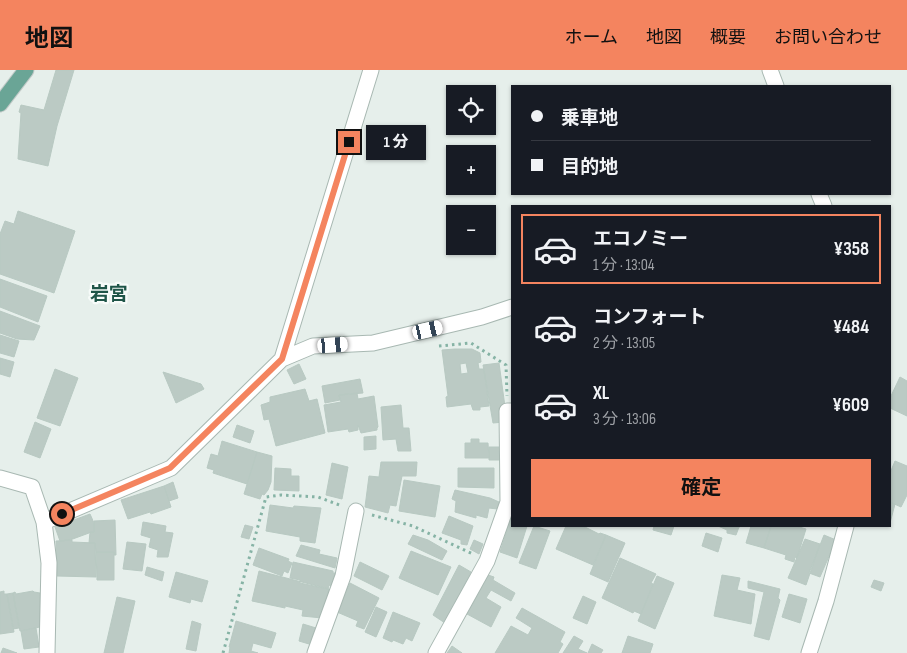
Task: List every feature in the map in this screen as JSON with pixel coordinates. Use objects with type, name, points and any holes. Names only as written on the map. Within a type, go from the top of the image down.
[{"type":"main road","points":[[0,104],[26,70]]},
{"type":"street","points":[[282,359],[371,70]]},
{"type":"street","points":[[770,70],[776,85]]},
{"type":"street","points":[[44,522],[170,468],[282,359],[313,346],[373,342],[482,317],[511,307]]},
{"type":"street","points":[[436,653],[488,561],[508,502],[510,411]]},
{"type":"street","points":[[0,478],[32,486],[44,522],[48,563],[47,653]]},
{"type":"street","points":[[315,653],[343,576],[356,511]]},
{"type":"street","points":[[809,653],[846,527]]},
{"type":"path","points":[[435,346],[471,344],[506,365],[510,411]]},
{"type":"path","points":[[223,653],[266,498],[281,495],[318,498],[356,511],[413,526],[488,561]]},
{"type":"building","points":[[56,70],[74,70],[57,126],[48,166],[18,159],[21,113],[19,112],[21,105],[44,110]]},
{"type":"building","points":[[18,211],[75,231],[54,293],[0,274],[0,234],[5,221],[14,224]]},
{"type":"building","points":[[0,279],[47,296],[38,322],[0,307]]},
{"type":"building","points":[[0,311],[40,326],[34,340],[17,339],[0,333]]},
{"type":"building","points":[[0,335],[19,341],[14,357],[0,353]]},
{"type":"building","points":[[472,349],[480,353],[481,362],[478,363],[479,369],[484,369],[489,406],[480,407],[480,410],[473,410],[471,404],[447,407],[446,397],[448,396],[442,350]],"holes":[[[466,363],[468,373],[461,374],[460,364]]]},
{"type":"building","points":[[0,358],[14,362],[10,377],[0,374]]},
{"type":"building","points":[[499,363],[506,414],[504,422],[493,423],[483,365]]},
{"type":"building","points":[[299,364],[306,379],[294,384],[287,370]]},
{"type":"building","points":[[55,369],[78,378],[60,426],[37,418]]},
{"type":"building","points":[[163,372],[201,384],[204,389],[176,403]]},
{"type":"building","points":[[900,377],[907,381],[907,416],[891,408],[891,396]]},
{"type":"building","points":[[360,379],[363,393],[339,395],[340,400],[325,403],[322,386]]},
{"type":"building","points":[[305,389],[309,401],[317,399],[325,433],[276,446],[269,419],[264,420],[261,405],[270,402],[270,397]]},
{"type":"building","points":[[357,393],[358,399],[374,396],[377,430],[361,433],[358,425],[358,430],[349,432],[348,429],[328,432],[324,405],[341,402],[339,395]]},
{"type":"building","points":[[401,405],[403,428],[409,428],[411,451],[398,451],[396,439],[383,440],[381,407]]},
{"type":"building","points":[[35,422],[51,429],[40,458],[24,452]]},
{"type":"building","points":[[237,425],[254,431],[250,443],[233,437]]},
{"type":"building","points":[[376,436],[376,449],[364,450],[364,437]]},
{"type":"building","points":[[471,439],[479,439],[479,443],[488,443],[489,458],[465,458],[465,443],[471,443]]},
{"type":"building","points":[[222,441],[257,452],[247,484],[213,473],[214,470],[207,468],[211,454],[218,456]]},
{"type":"building","points":[[489,447],[500,447],[501,460],[489,460]]},
{"type":"building","points":[[257,452],[272,456],[271,482],[268,490],[264,495],[262,494],[260,499],[244,494]]},
{"type":"building","points":[[895,461],[907,466],[907,495],[901,507],[891,502],[891,471]]},
{"type":"building","points":[[381,462],[417,462],[416,476],[402,476],[396,506],[390,505],[388,513],[365,507],[369,476],[379,477]]},
{"type":"building","points":[[332,463],[348,467],[342,499],[326,495]]},
{"type":"building","points":[[275,468],[291,469],[291,476],[299,476],[299,491],[274,490]]},
{"type":"building","points":[[458,468],[494,468],[494,488],[458,487]]},
{"type":"building","points":[[404,480],[440,486],[435,517],[399,511]]},
{"type":"building","points":[[173,482],[178,498],[169,501],[164,486]]},
{"type":"building","points":[[164,486],[171,507],[128,519],[121,500]]},
{"type":"building","points":[[455,490],[499,502],[497,509],[489,508],[487,518],[476,515],[476,518],[455,512],[456,501],[452,499]]},
{"type":"building","points":[[891,503],[895,504],[891,519]]},
{"type":"building","points":[[270,505],[293,508],[294,506],[321,508],[315,543],[300,541],[300,537],[266,531]]},
{"type":"building","points":[[90,514],[94,523],[94,532],[70,540],[60,541],[55,527]]},
{"type":"building","points":[[449,516],[473,526],[467,545],[461,544],[461,540],[442,533]]},
{"type":"building","points":[[511,518],[511,527],[527,527],[517,558],[500,552]]},
{"type":"building","points":[[115,520],[116,555],[114,555],[114,552],[96,552],[95,543],[89,543],[90,532],[94,532],[94,521]]},
{"type":"building","points":[[143,522],[166,526],[165,532],[173,533],[168,557],[157,557],[158,550],[149,547],[151,538],[141,535]]},
{"type":"building","points":[[245,525],[253,527],[249,539],[241,537]]},
{"type":"building","points":[[534,527],[550,531],[536,569],[519,563]]},
{"type":"building","points":[[566,527],[585,527],[599,534],[606,535],[593,565],[556,549]]},
{"type":"building","points":[[654,527],[674,527],[671,535],[653,530]]},
{"type":"building","points":[[720,527],[739,527],[736,535],[727,533],[727,530]]},
{"type":"building","points":[[751,527],[771,527],[764,548],[746,543]]},
{"type":"building","points":[[771,527],[799,527],[806,529],[794,562],[785,559],[786,555],[764,548]]},
{"type":"building","points":[[706,533],[722,538],[718,552],[702,546]]},
{"type":"building","points":[[413,535],[428,540],[447,551],[442,560],[408,544]]},
{"type":"building","points":[[606,535],[625,543],[608,582],[590,574]]},
{"type":"building","points":[[824,535],[836,540],[820,577],[809,573]]},
{"type":"building","points":[[805,539],[820,544],[806,585],[788,578]]},
{"type":"building","points":[[72,540],[72,542],[95,543],[96,577],[57,576],[56,541]]},
{"type":"building","points":[[474,540],[483,544],[479,554],[470,549]]},
{"type":"building","points":[[127,542],[146,544],[142,571],[123,569]]},
{"type":"building","points":[[301,545],[320,550],[319,554],[337,558],[335,568],[296,556]]},
{"type":"building","points":[[259,548],[289,559],[288,561],[292,563],[288,573],[284,571],[282,576],[253,565]]},
{"type":"building","points":[[411,551],[451,567],[438,595],[399,578]]},
{"type":"building","points":[[96,552],[114,552],[114,580],[97,580]]},
{"type":"building","points":[[620,558],[656,574],[651,583],[653,584],[641,614],[634,611],[633,613],[602,598]]},
{"type":"building","points":[[293,562],[333,571],[333,573],[336,573],[333,587],[329,585],[328,589],[300,583],[300,580],[290,578]]},
{"type":"building","points":[[360,562],[389,576],[382,590],[354,576]]},
{"type":"building","points":[[459,565],[471,572],[445,623],[433,615]]},
{"type":"building","points":[[147,567],[164,572],[162,581],[145,575]]},
{"type":"building","points":[[259,571],[329,589],[322,618],[302,616],[303,610],[252,601]]},
{"type":"building","points":[[176,572],[208,581],[202,602],[191,599],[190,603],[169,597]]},
{"type":"building","points":[[488,575],[494,577],[493,580],[515,593],[511,601],[491,590],[486,598],[501,607],[491,627],[467,614]]},
{"type":"building","points":[[722,575],[740,578],[737,590],[755,594],[751,624],[714,616]]},
{"type":"building","points":[[657,576],[674,583],[655,629],[638,621]]},
{"type":"building","points":[[874,580],[884,583],[881,591],[871,587]]},
{"type":"building","points":[[748,581],[780,589],[778,598],[780,600],[769,640],[754,636],[764,592],[748,588]]},
{"type":"building","points":[[350,583],[379,598],[364,629],[356,626],[358,621],[337,612]]},
{"type":"building","points":[[4,591],[4,594],[7,594],[14,632],[0,634],[0,592]]},
{"type":"building","points":[[33,591],[40,593],[40,627],[20,631],[13,593]]},
{"type":"building","points":[[13,593],[19,628],[13,629],[7,594]]},
{"type":"building","points":[[789,594],[807,599],[800,623],[782,617]]},
{"type":"building","points":[[583,596],[596,602],[587,624],[573,618]]},
{"type":"building","points":[[117,597],[135,601],[123,653],[104,653]]},
{"type":"building","points":[[376,607],[387,612],[376,637],[365,632]]},
{"type":"building","points":[[522,608],[565,632],[560,642],[563,644],[558,653],[495,653],[511,626],[528,635],[532,628],[516,618]]},
{"type":"building","points":[[393,612],[420,623],[412,641],[406,638],[403,644],[383,638]]},
{"type":"building","points":[[192,621],[201,624],[196,651],[186,649]]},
{"type":"building","points":[[236,621],[276,633],[271,648],[253,643],[251,651],[258,653],[229,653]]},
{"type":"building","points":[[303,624],[316,628],[309,644],[299,641]]},
{"type":"building","points":[[36,628],[39,647],[24,649],[21,631]]},
{"type":"building","points":[[574,636],[583,641],[578,649],[587,653],[563,653]]},
{"type":"building","points":[[628,636],[653,644],[650,653],[622,653]]},
{"type":"building","points":[[592,644],[603,650],[601,653],[588,653]]},
{"type":"building","points":[[452,646],[462,653],[447,653]]},
{"type":"building","points":[[3,648],[17,653],[1,653]]},
{"type":"district","name":"岩宮","points":[[109,293]]},
{"type":"route","points":[[62,514],[170,468],[282,359],[349,142]]}]
